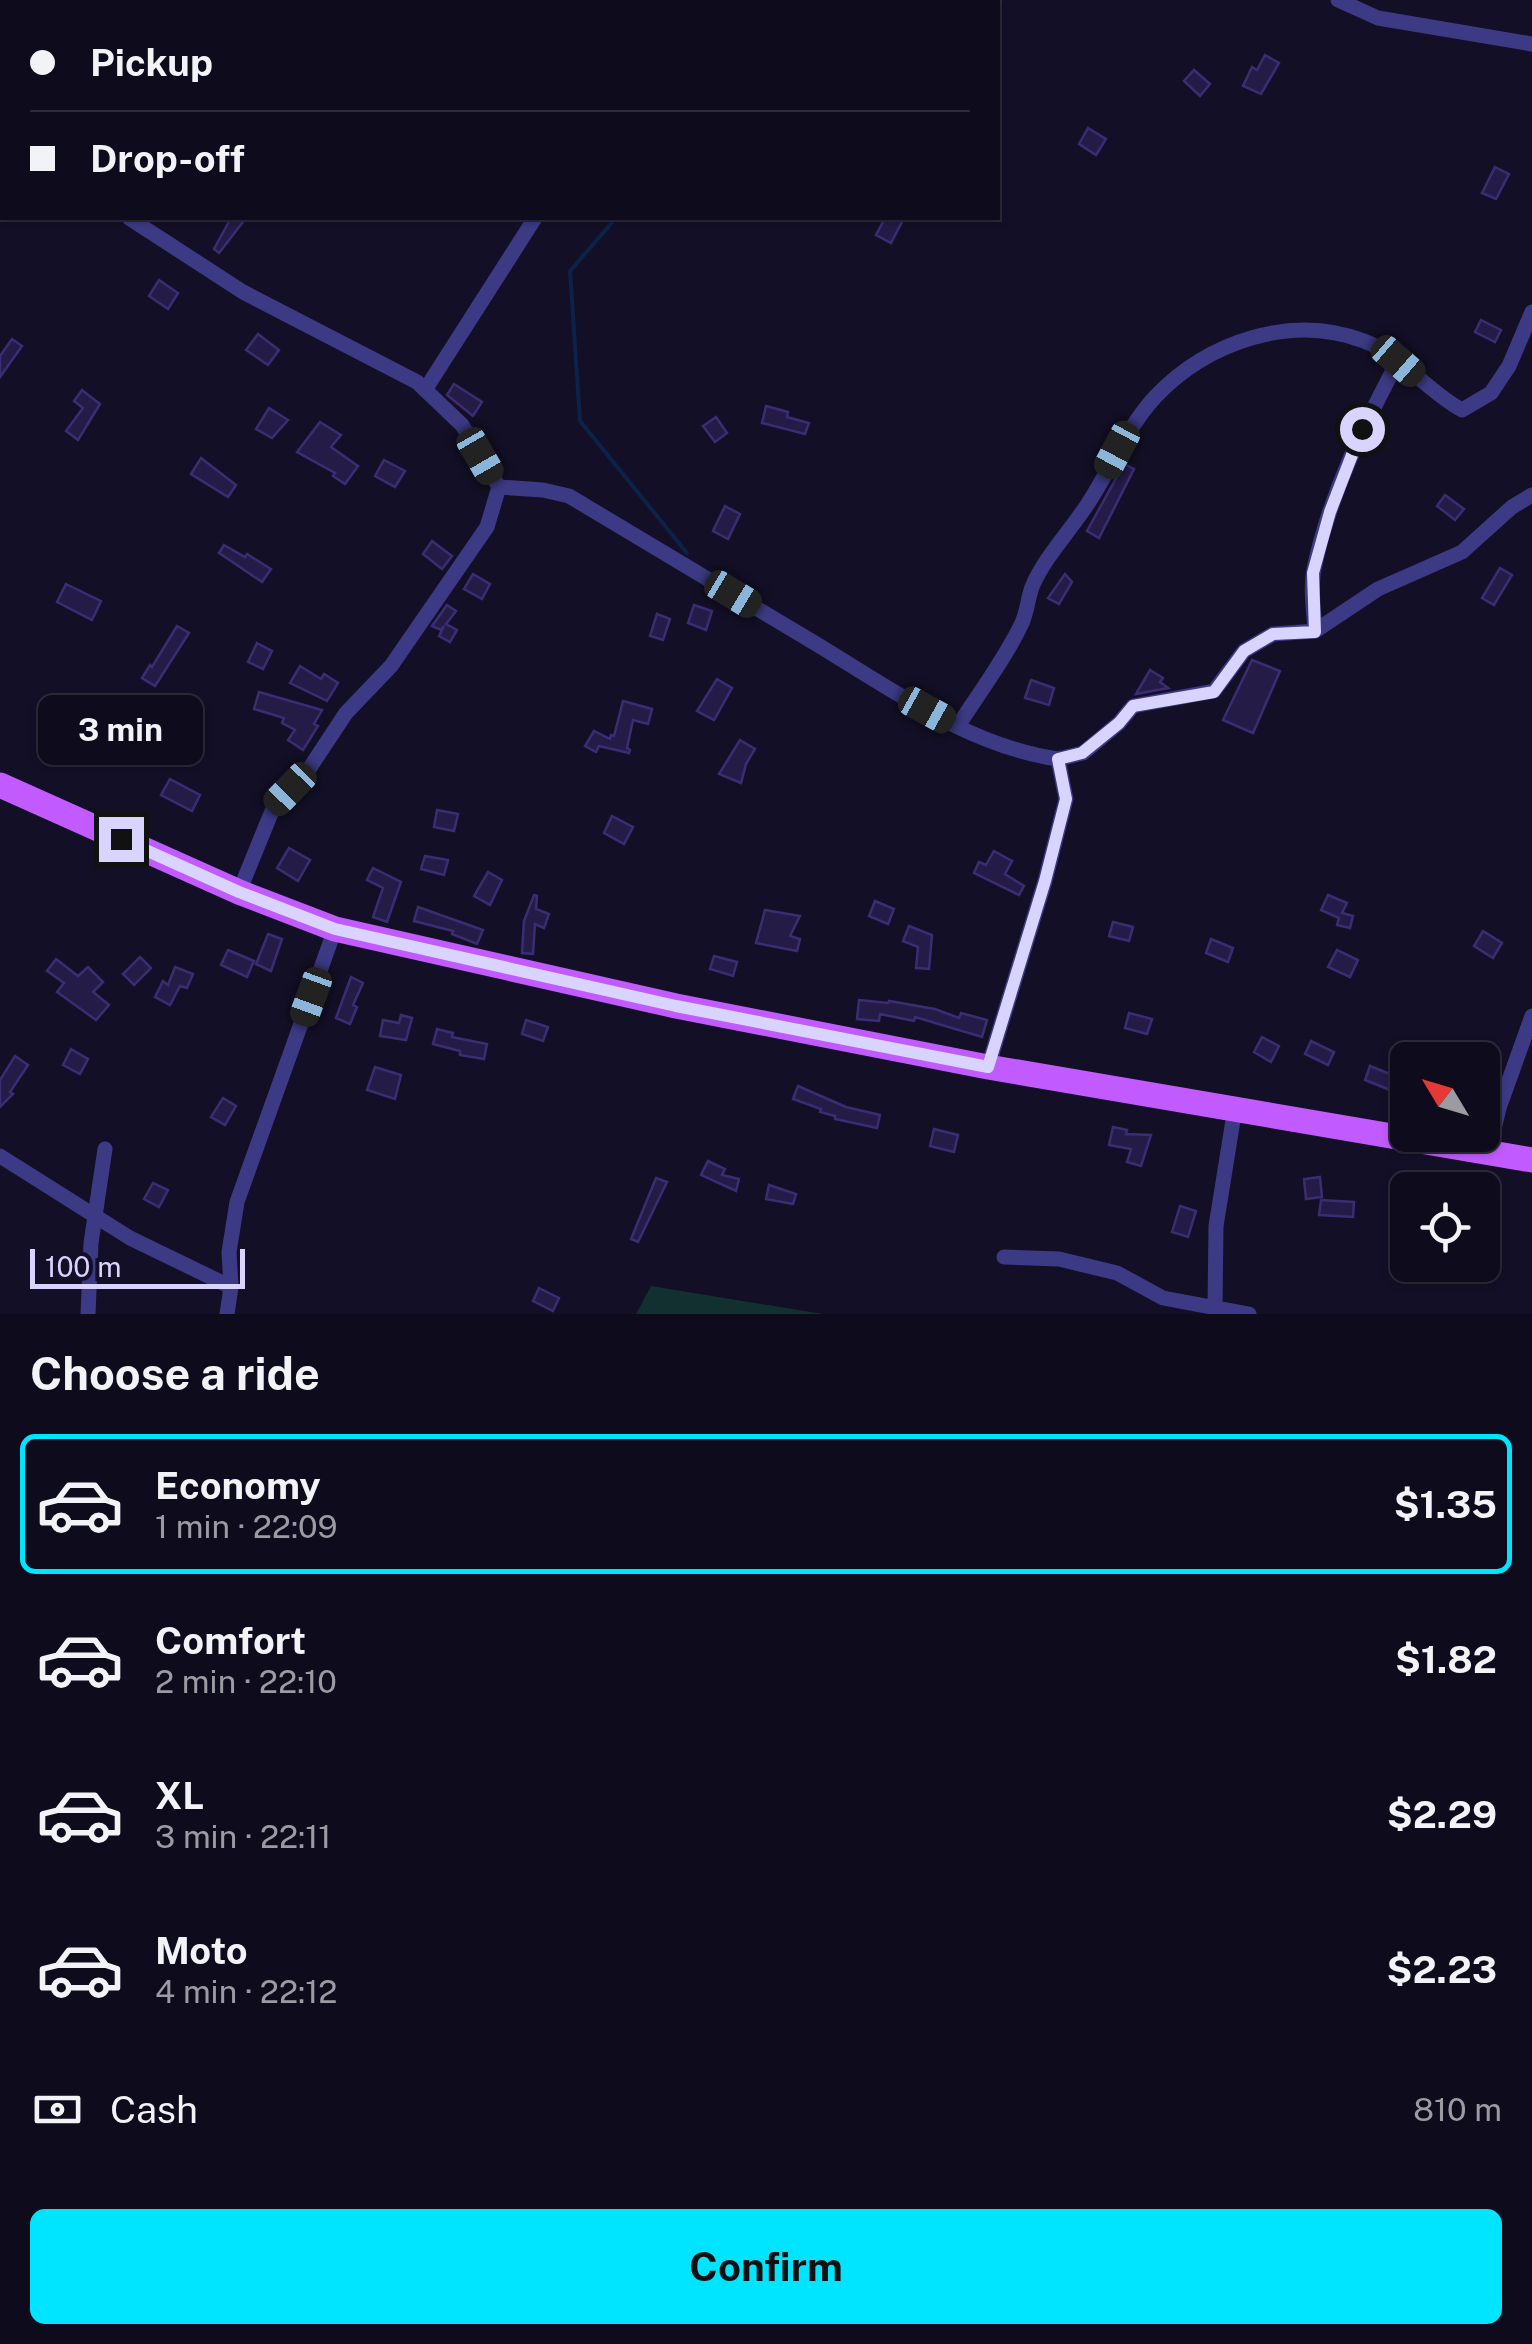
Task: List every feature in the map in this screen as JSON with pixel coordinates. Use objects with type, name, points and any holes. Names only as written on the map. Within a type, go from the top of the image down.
[{"type":"main road","points":[[0,785],[239,892],[335,929],[676,1006],[988,1067],[1390,1134]]},
{"type":"main road","points":[[1498,1152],[1532,1160]]},
{"type":"street","points":[[1338,0],[1378,18],[1532,44]]},
{"type":"street","points":[[132,220],[243,292],[417,382],[462,425],[499,487],[487,527],[392,666],[346,713],[307,772],[274,806],[239,892]]},
{"type":"street","points":[[425,390],[534,220]]},
{"type":"street","points":[[958,726],[1022,622],[1033,584],[1090,502],[1117,450],[1155,397],[1196,362],[1262,332],[1311,330],[1364,340],[1462,410],[1491,392],[1509,366],[1532,312]]},
{"type":"street","points":[[1315,632],[1313,573],[1330,512],[1362,429],[1398,361]]},
{"type":"street","points":[[499,487],[569,496],[958,726],[1022,754],[1058,759],[1082,753],[1119,723],[1133,706],[1214,692],[1244,651],[1273,634],[1315,632],[1378,589],[1462,552],[1532,494]]},
{"type":"street","points":[[988,1067],[1066,799],[1058,759]]},
{"type":"street","points":[[228,1314],[229,1252],[238,1202],[335,929]]},
{"type":"street","points":[[1500,1105],[1532,1016]]},
{"type":"street","points":[[1215,1306],[1216,1226],[1236,1108]]},
{"type":"street","points":[[88,1314],[94,1215],[105,1149]]},
{"type":"street","points":[[0,1156],[130,1238],[231,1287]]},
{"type":"street","points":[[1004,1257],[1059,1259],[1117,1273],[1163,1298],[1249,1314]]},
{"type":"green space","points":[[651,1286],[823,1314],[636,1314]]},
{"type":"building","points":[[1265,55],[1279,63],[1261,94],[1243,86],[1252,67],[1257,70]]},
{"type":"building","points":[[1194,70],[1210,84],[1200,96],[1184,81]]},
{"type":"building","points":[[1088,128],[1106,139],[1096,155],[1079,144]]},
{"type":"building","points":[[1495,167],[1509,174],[1496,199],[1482,193]]},
{"type":"building","points":[[230,220],[244,220],[219,253],[214,249]]},
{"type":"building","points":[[884,220],[903,220],[891,243],[876,235]]},
{"type":"building","points":[[159,280],[178,293],[168,309],[149,296]]},
{"type":"building","points":[[1481,320],[1501,330],[1495,342],[1475,332]]},
{"type":"building","points":[[258,334],[279,350],[268,365],[246,350]]},
{"type":"building","points":[[12,339],[22,346],[0,377],[0,356]]},
{"type":"building","points":[[454,384],[482,402],[473,416],[447,395]]},
{"type":"building","points":[[82,390],[100,404],[78,440],[66,431],[83,408],[74,401]]},
{"type":"building","points":[[766,406],[809,423],[805,434],[762,423]]},
{"type":"building","points":[[269,408],[288,420],[272,438],[256,429]]},
{"type":"building","points":[[716,417],[727,433],[715,442],[703,426]]},
{"type":"building","points":[[320,422],[341,435],[331,447],[358,466],[345,484],[333,476],[335,473],[297,452]]},
{"type":"building","points":[[201,458],[236,485],[228,497],[191,474]]},
{"type":"building","points":[[384,460],[405,471],[395,487],[375,476]]},
{"type":"building","points":[[1124,464],[1134,469],[1099,538],[1087,531]]},
{"type":"building","points":[[1445,495],[1464,509],[1455,520],[1437,506]]},
{"type":"building","points":[[725,506],[740,514],[728,539],[713,531]]},
{"type":"building","points":[[432,541],[452,556],[442,569],[423,554]]},
{"type":"building","points":[[224,545],[271,569],[262,582],[219,553]]},
{"type":"building","points":[[1500,568],[1512,575],[1494,605],[1482,598]]},
{"type":"building","points":[[473,574],[490,584],[482,599],[464,589]]},
{"type":"building","points":[[1065,574],[1072,582],[1059,604],[1048,598]]},
{"type":"building","points":[[66,584],[101,601],[92,620],[57,602]]},
{"type":"building","points":[[447,605],[456,611],[446,624],[457,630],[450,642],[439,636],[444,626],[441,630],[432,626]]},
{"type":"building","points":[[694,605],[712,611],[706,630],[688,623]]},
{"type":"building","points":[[657,614],[670,619],[663,640],[650,636]]},
{"type":"building","points":[[177,626],[189,633],[155,686],[142,678]]},
{"type":"building","points":[[257,643],[272,651],[263,669],[248,662]]},
{"type":"building","points":[[1252,660],[1280,671],[1253,733],[1223,720]]},
{"type":"building","points":[[300,666],[321,679],[324,674],[338,683],[327,701],[290,683]]},
{"type":"building","points":[[1150,670],[1163,678],[1160,682],[1168,688],[1136,694]]},
{"type":"building","points":[[717,679],[732,688],[714,720],[697,711]]},
{"type":"building","points":[[1031,680],[1054,688],[1049,705],[1025,698]]},
{"type":"building","points":[[259,692],[322,710],[314,724],[318,726],[303,750],[288,740],[295,730],[282,723],[284,718],[254,709]]},
{"type":"building","points":[[131,696],[144,705],[113,750],[99,740]]},
{"type":"building","points":[[623,701],[652,709],[648,724],[633,720],[629,753],[599,746],[596,752],[585,746],[594,731],[610,739],[614,736]]},
{"type":"building","points":[[740,740],[755,749],[741,783],[719,774]]},
{"type":"building","points":[[170,779],[200,795],[192,811],[161,795]]},
{"type":"building","points":[[437,810],[458,814],[454,831],[434,827]]},
{"type":"building","points":[[612,816],[633,827],[624,844],[604,833]]},
{"type":"building","points":[[289,848],[310,860],[298,881],[277,868]]},
{"type":"building","points":[[994,851],[1012,861],[1005,874],[1024,886],[1019,895],[974,873],[979,862],[986,865]]},
{"type":"building","points":[[425,856],[448,860],[444,875],[421,869]]},
{"type":"building","points":[[373,868],[401,882],[387,922],[373,917],[383,888],[367,880]]},
{"type":"building","points":[[488,872],[502,880],[490,905],[474,896]]},
{"type":"building","points":[[534,895],[536,909],[549,914],[544,928],[535,924],[533,954],[522,953],[524,921]]},
{"type":"building","points":[[1328,895],[1347,903],[1342,913],[1353,916],[1350,928],[1337,925],[1339,918],[1321,910]]},
{"type":"building","points":[[875,901],[894,909],[888,924],[869,916]]},
{"type":"building","points":[[418,907],[483,930],[477,944],[452,934],[453,931],[414,921]]},
{"type":"building","points":[[765,910],[800,916],[790,936],[800,939],[797,951],[756,943]]},
{"type":"building","points":[[1113,922],[1133,927],[1129,941],[1109,936]]},
{"type":"building","points":[[909,926],[932,935],[929,969],[916,968],[918,947],[903,941]]},
{"type":"building","points":[[1483,931],[1502,943],[1493,958],[1474,946]]},
{"type":"building","points":[[268,934],[282,939],[271,971],[256,964]]},
{"type":"building","points":[[1211,939],[1233,948],[1228,962],[1206,953]]},
{"type":"building","points":[[228,950],[254,961],[247,977],[221,965]]},
{"type":"building","points":[[1337,950],[1358,960],[1350,977],[1328,967]]},
{"type":"building","points":[[714,956],[737,962],[733,976],[710,969]]},
{"type":"building","points":[[140,957],[151,968],[134,985],[123,974]]},
{"type":"building","points":[[56,959],[78,976],[88,967],[103,982],[93,992],[109,1005],[96,1020],[57,992],[64,983],[47,971]]},
{"type":"building","points":[[175,967],[193,974],[187,988],[180,986],[170,1005],[155,997],[163,981],[168,985]]},
{"type":"building","points":[[351,977],[363,983],[350,1024],[336,1018]]},
{"type":"building","points":[[859,1000],[889,1001],[935,1009],[959,1018],[961,1013],[987,1020],[982,1037],[915,1017],[914,1021],[880,1014],[879,1021],[857,1019]]},
{"type":"building","points":[[1129,1013],[1152,1019],[1147,1034],[1125,1028]]},
{"type":"building","points":[[401,1015],[412,1018],[406,1040],[380,1036],[383,1020],[399,1023]]},
{"type":"building","points":[[526,1020],[548,1027],[543,1041],[522,1034]]},
{"type":"building","points":[[437,1029],[453,1033],[452,1037],[487,1044],[484,1059],[433,1044]]},
{"type":"building","points":[[1262,1037],[1279,1046],[1271,1062],[1254,1052]]},
{"type":"building","points":[[1311,1041],[1334,1052],[1328,1065],[1305,1054]]},
{"type":"building","points":[[71,1049],[88,1059],[80,1074],[63,1065]]},
{"type":"building","points":[[15,1056],[28,1065],[10,1092],[13,1094],[0,1107],[0,1080]]},
{"type":"building","points":[[1370,1066],[1390,1074],[1390,1090],[1365,1080]]},
{"type":"building","points":[[375,1067],[401,1075],[395,1099],[367,1090]]},
{"type":"building","points":[[798,1086],[846,1107],[880,1115],[877,1128],[835,1119],[820,1112],[821,1109],[793,1099]]},
{"type":"building","points":[[223,1098],[236,1106],[225,1125],[211,1117]]},
{"type":"building","points":[[1113,1127],[1127,1130],[1126,1134],[1151,1135],[1141,1166],[1127,1162],[1131,1149],[1109,1145]]},
{"type":"building","points":[[934,1129],[958,1135],[954,1152],[930,1146]]},
{"type":"building","points":[[708,1161],[725,1169],[722,1175],[739,1179],[736,1191],[701,1175]]},
{"type":"building","points":[[1320,1177],[1322,1197],[1306,1199],[1304,1179]]},
{"type":"building","points":[[656,1178],[667,1182],[638,1242],[631,1239]]},
{"type":"building","points":[[153,1183],[168,1190],[159,1207],[144,1199]]},
{"type":"building","points":[[769,1185],[796,1194],[793,1204],[766,1199]]},
{"type":"building","points":[[1321,1200],[1354,1202],[1353,1217],[1319,1215]]},
{"type":"building","points":[[1180,1206],[1196,1211],[1188,1237],[1172,1232]]},
{"type":"building","points":[[539,1288],[559,1298],[553,1311],[533,1301]]},
{"type":"waterway","points":[[614,220],[570,271],[580,421],[687,553]]},
{"type":"route","points":[[121,839],[239,892],[335,929],[676,1006],[988,1067],[1066,799],[1058,759],[1082,753],[1119,723],[1133,706],[1214,692],[1244,651],[1273,634],[1315,632],[1313,573],[1330,512],[1362,429]]}]
